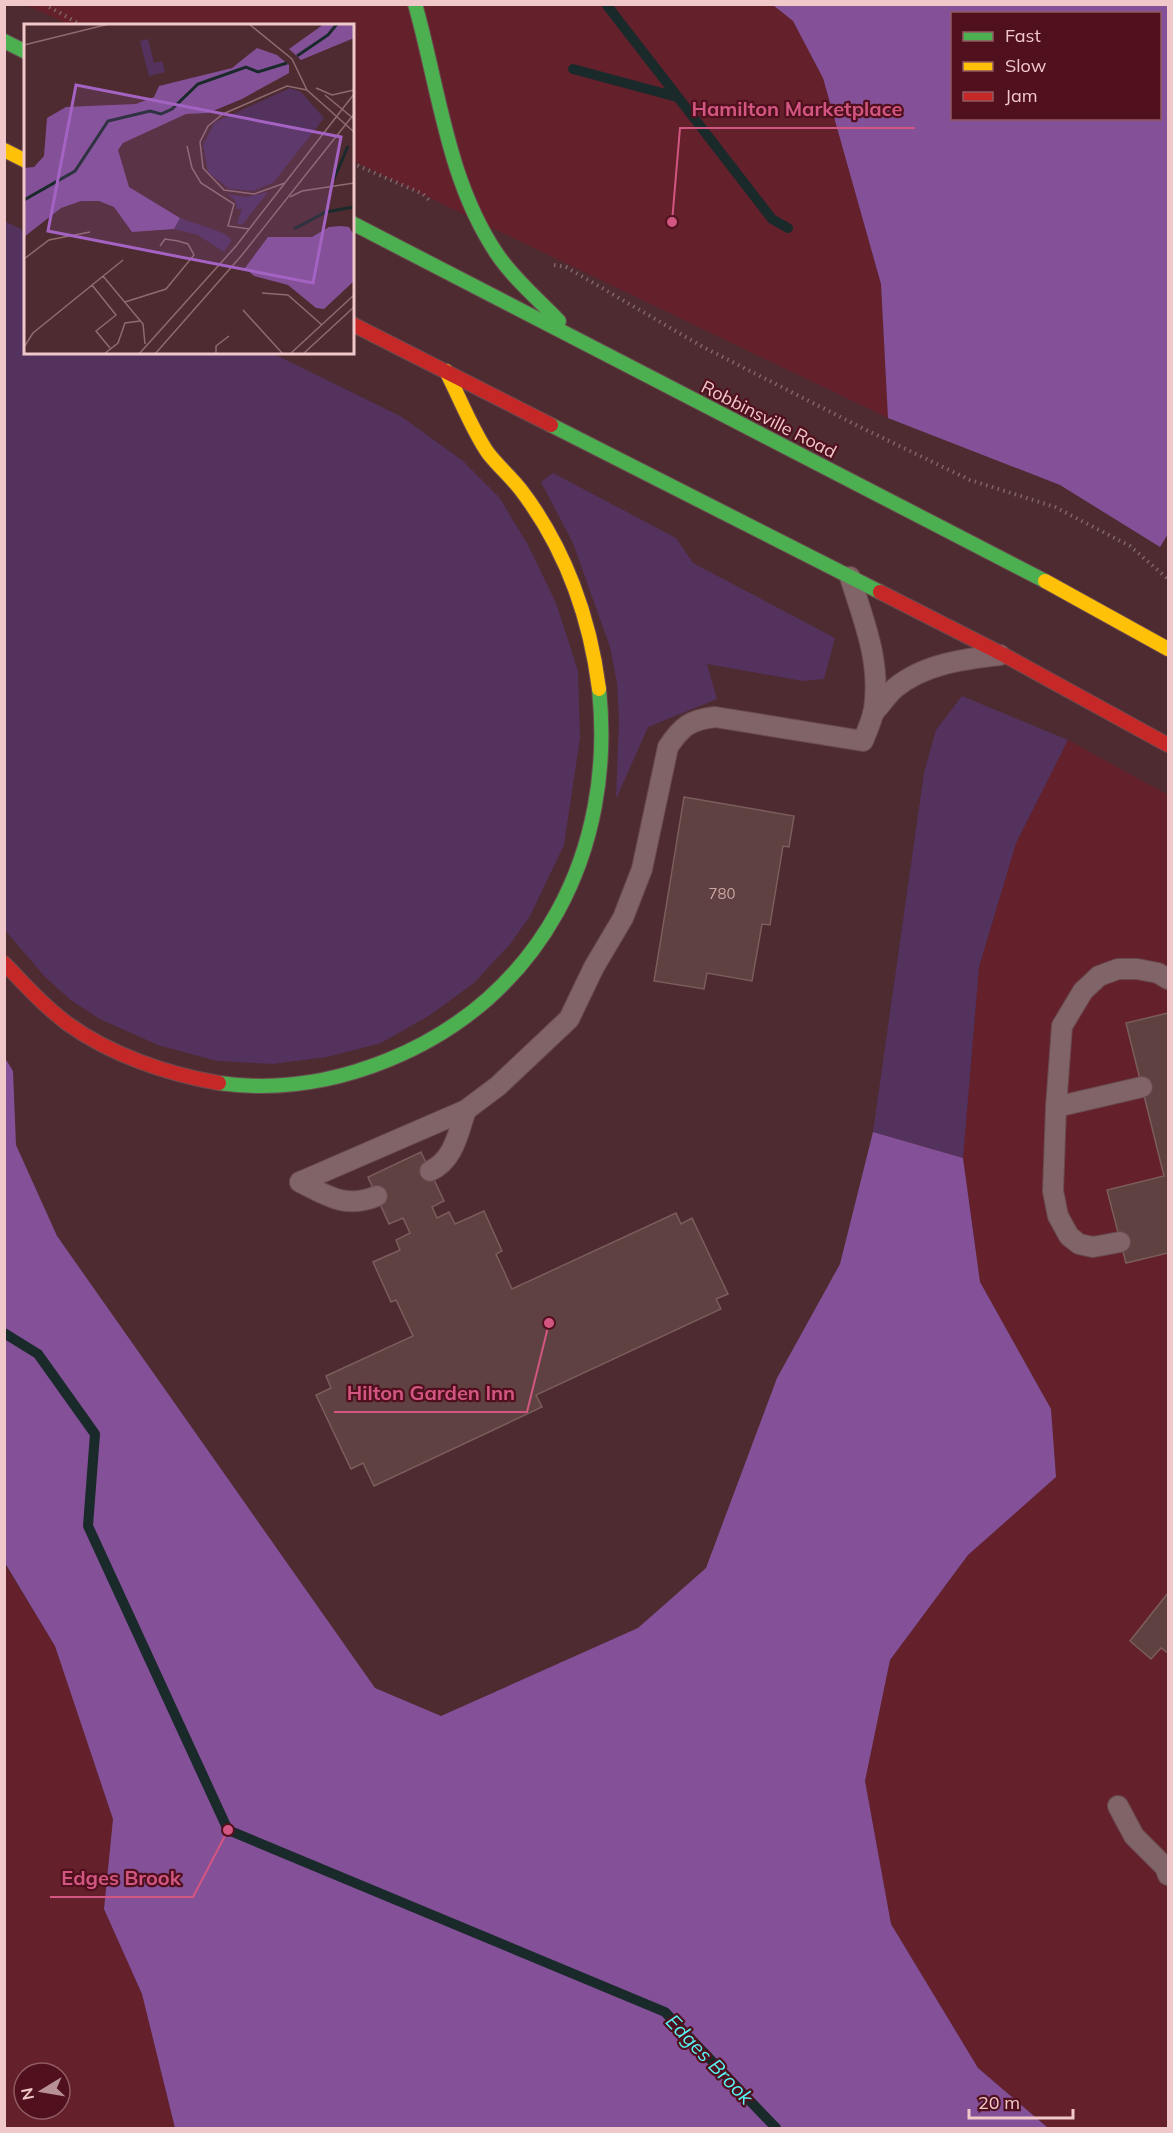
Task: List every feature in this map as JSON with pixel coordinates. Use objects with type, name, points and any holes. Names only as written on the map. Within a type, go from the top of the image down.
[{"type":"highway","points":[[415,4],[423,29],[439,108],[458,171],[478,224],[498,256],[577,339]]},
{"type":"highway","points":[[4,41],[24,51]]},
{"type":"highway","points":[[4,150],[24,160]]},
{"type":"highway","name":"Robbinsville Road","points":[[354,225],[1068,592],[1168,648]]},
{"type":"highway","points":[[354,325],[1004,655],[1168,745]]},
{"type":"highway","points":[[4,963],[38,999],[69,1024],[113,1050],[160,1069],[202,1080],[249,1086],[304,1083],[357,1073],[411,1051],[452,1027],[493,995],[532,953],[558,913],[579,869],[589,831],[598,790],[601,745],[599,691],[591,640],[578,594],[550,535],[521,490],[488,453],[446,371]]},
{"type":"lane","points":[[377,1196],[352,1202],[330,1198],[300,1182],[465,1110],[498,1086],[569,1019],[594,967],[623,918],[642,869],[668,747],[679,730],[696,719],[715,717],[863,741],[873,712],[877,678],[873,652],[850,577]]},
{"type":"lane","points":[[873,712],[896,688],[926,670],[962,659],[1004,655]]},
{"type":"lane","points":[[1120,1242],[1094,1247],[1079,1244],[1069,1236],[1058,1216],[1053,1191],[1062,1026],[1083,992],[1099,976],[1118,969],[1137,969],[1158,973],[1168,979]]},
{"type":"lane","points":[[1056,1107],[1142,1087]]},
{"type":"lane","points":[[430,1171],[438,1167],[450,1154],[465,1110]]},
{"type":"lane","points":[[1118,1806],[1134,1836],[1164,1867],[1168,1875]]},
{"type":"path","points":[[44,4],[79,24]]},
{"type":"path","points":[[354,164],[423,194],[430,202]]},
{"type":"path","points":[[547,264],[566,267],[703,347],[970,480],[1055,507],[1130,546],[1168,579]]},
{"type":"shaded area","points":[[26,5],[773,5],[793,21],[823,78],[881,284],[888,418],[354,161],[354,24],[68,24]]},
{"type":"shaded area","points":[[773,5],[1168,5],[1168,534],[1160,547],[1060,485],[888,418],[881,284],[823,78],[793,21]]},
{"type":"shaded area","points":[[4,221],[24,231],[24,354],[274,354],[402,417],[463,461],[499,497],[528,545],[556,603],[578,671],[580,738],[564,845],[530,916],[511,943],[474,983],[430,1015],[381,1043],[327,1057],[273,1064],[217,1061],[158,1045],[100,1019],[72,1001],[45,977],[5,930]]},
{"type":"shaded area","points":[[553,473],[676,538],[693,563],[835,638],[824,679],[803,681],[707,664],[717,699],[648,727],[616,799],[619,720],[617,683],[610,647],[573,543],[541,482]]},
{"type":"shaded area","points":[[962,696],[1068,740],[1016,843],[979,967],[963,1158],[873,1132],[924,773],[936,730]]},
{"type":"shaded area","points":[[1068,740],[1168,795],[1168,2128],[1048,2128],[978,2068],[891,1924],[865,1781],[890,1660],[968,1555],[1056,1477],[1051,1409],[980,1282],[963,1158],[979,967],[1016,843]]},
{"type":"shaded area","points":[[5,1058],[13,1071],[16,1145],[57,1236],[375,1688],[441,1716],[638,1628],[706,1568],[777,1378],[840,1264],[873,1132],[963,1158],[980,1282],[1051,1409],[1056,1477],[968,1555],[890,1660],[865,1781],[891,1924],[978,2068],[1048,2128],[175,2128],[142,1994],[104,1909],[113,1819],[55,1646],[5,1563]]},
{"type":"shaded area","points":[[4,1563],[55,1646],[113,1819],[104,1909],[142,1994],[175,2128],[5,2128]]},
{"type":"building","points":[[684,797],[794,816],[789,847],[783,846],[770,925],[762,924],[752,981],[707,973],[704,989],[654,981]]},
{"type":"building","points":[[1168,1013],[1168,1253],[1126,1263],[1107,1190],[1164,1176],[1126,1023]]},
{"type":"building","points":[[421,1152],[444,1201],[432,1207],[437,1218],[449,1212],[455,1224],[484,1211],[502,1251],[496,1254],[512,1289],[676,1213],[681,1224],[692,1218],[728,1294],[716,1299],[721,1309],[536,1395],[542,1407],[374,1486],[363,1463],[351,1469],[316,1395],[331,1388],[326,1376],[413,1336],[396,1300],[391,1302],[373,1262],[400,1250],[396,1240],[410,1233],[403,1218],[389,1224],[368,1177]]},
{"type":"building","points":[[1168,1593],[1168,1653],[1161,1648],[1151,1659],[1130,1641]]},
{"type":"waterway","points":[[606,4],[772,219],[788,228]]},
{"type":"waterway","points":[[573,69],[677,97]]},
{"type":"waterway","name":"Edges Brook","points":[[4,1333],[38,1354],[95,1434],[88,1526],[228,1830],[665,2012],[776,2128]]},
{"type":"traffic: fast","points":[[415,4],[446,133],[466,196],[497,254],[559,321]]},
{"type":"traffic: fast","points":[[4,41],[24,51]]},
{"type":"traffic: fast","points":[[354,224],[1045,581]]},
{"type":"traffic: fast","points":[[551,425],[880,592]]},
{"type":"traffic: fast","points":[[219,1083],[262,1086],[305,1083],[368,1068],[442,1033],[488,999],[526,958],[557,912],[580,861],[595,807],[601,749],[599,689]]},
{"type":"traffic: slow","points":[[4,150],[24,160]]},
{"type":"traffic: slow","points":[[446,371],[482,444],[537,512],[563,560],[582,610],[599,689]]},
{"type":"traffic: slow","points":[[1045,581],[1168,649]]},
{"type":"traffic: jam","points":[[354,325],[551,425]]},
{"type":"traffic: jam","points":[[880,592],[1004,655],[1168,745]]},
{"type":"traffic: jam","points":[[4,963],[34,995],[59,1017],[102,1045],[160,1069],[219,1083]]},
{"type":"place","name":"Hamilton Marketplace","points":[[672,222]]},
{"type":"place","name":"Hilton Garden Inn","points":[[549,1323]]},
{"type":"place","name":"Edges Brook","points":[[228,1830]]}]
